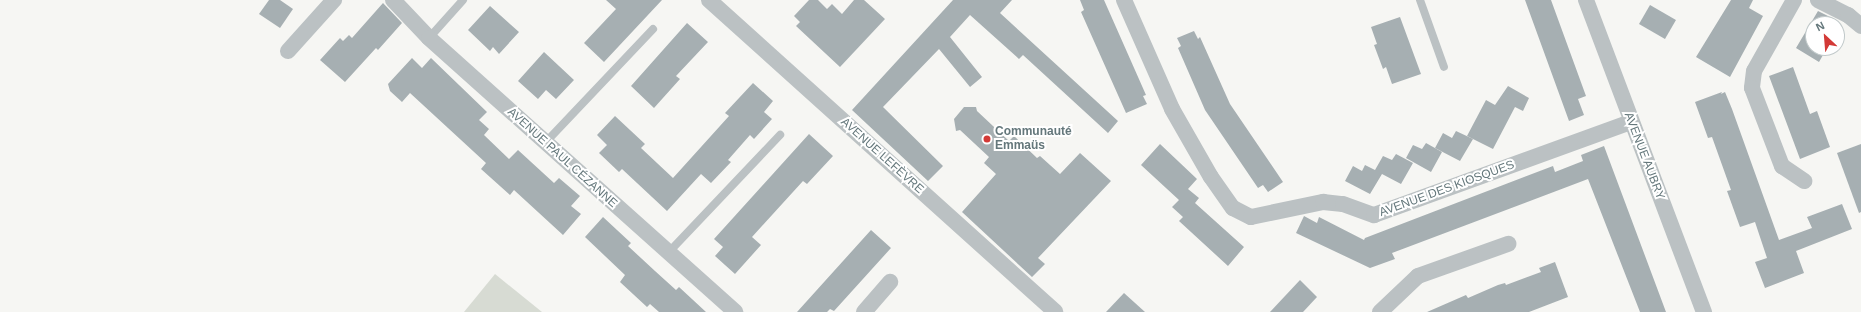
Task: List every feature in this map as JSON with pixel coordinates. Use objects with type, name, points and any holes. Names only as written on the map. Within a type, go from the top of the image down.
[{"type":"street","points":[[288,51],[334,0]]},
{"type":"street","name":"AVENUE PAUL CÉZANNE","points":[[393,0],[429,38],[734,312]]},
{"type":"street","name":"AVENUE LEFÈVRE","points":[[709,0],[1055,312]]},
{"type":"street","name":"AVENUE DES KIOSQUES","points":[[1124,0],[1172,109],[1210,177],[1233,208],[1251,217],[1323,202],[1343,204],[1374,215],[1631,122]]},
{"type":"street","name":"AVENUE AUBRY","points":[[1586,0],[1704,312]]},
{"type":"street","points":[[1794,0],[1754,71],[1752,88],[1782,166],[1804,181]]},
{"type":"street","points":[[1818,0],[1848,15],[1861,26]]},
{"type":"street","points":[[1380,312],[1418,276],[1508,244]]},
{"type":"street","points":[[864,312],[890,282]]},
{"type":"lane","points":[[429,38],[464,0]]},
{"type":"lane","points":[[1420,0],[1444,67]]},
{"type":"lane","points":[[545,143],[653,29]]},
{"type":"lane","points":[[668,253],[780,135]]},
{"type":"shaded area","points":[[495,274],[542,312],[464,312]]},
{"type":"building","points":[[269,0],[280,0],[293,9],[280,28],[259,14]]},
{"type":"building","points":[[606,0],[662,0],[604,62],[584,43],[616,9]]},
{"type":"building","points":[[809,0],[818,0],[827,9],[832,4],[842,14],[854,0],[864,0],[885,19],[840,67],[796,26],[800,22],[794,16]]},
{"type":"building","points":[[953,0],[1012,0],[1000,13],[1118,121],[1108,133],[1023,55],[1019,59],[970,15],[950,37],[982,77],[970,87],[939,49],[883,107],[943,166],[928,181],[852,110]]},
{"type":"building","points":[[1080,0],[1104,0],[1146,95],[1143,96],[1147,104],[1126,113],[1081,12],[1084,10]]},
{"type":"building","points":[[1525,0],[1551,0],[1586,96],[1578,99],[1584,115],[1569,121]]},
{"type":"building","points":[[1731,0],[1753,0],[1749,8],[1763,16],[1730,77],[1696,57]]},
{"type":"building","points":[[383,3],[402,23],[378,50],[376,48],[345,82],[320,60],[340,38],[343,41],[349,35],[352,38]]},
{"type":"building","points":[[1650,5],[1676,20],[1665,39],[1639,24]]},
{"type":"building","points":[[490,6],[519,32],[499,54],[493,47],[490,51],[468,30]]},
{"type":"building","points":[[1818,11],[1828,16],[1815,16]]},
{"type":"building","points":[[1400,17],[1421,74],[1392,84],[1386,67],[1383,69],[1374,45],[1377,44],[1371,27]]},
{"type":"building","points":[[687,23],[708,42],[676,76],[680,79],[654,108],[631,86]]},
{"type":"building","points":[[1194,31],[1198,39],[1200,37],[1230,104],[1283,182],[1268,192],[1263,185],[1258,188],[1205,110],[1178,48],[1181,46],[1177,38]]},
{"type":"building","points":[[1805,33],[1805,53],[1796,48]]},
{"type":"building","points":[[544,52],[574,80],[556,99],[546,90],[538,99],[518,81]]},
{"type":"building","points":[[1809,56],[1822,56],[1819,62]]},
{"type":"building","points":[[412,58],[422,68],[431,58],[487,112],[479,120],[489,129],[484,135],[509,159],[518,150],[554,183],[559,178],[580,196],[571,206],[581,214],[563,235],[514,190],[510,195],[481,169],[486,163],[410,93],[402,102],[390,91],[388,84]]},
{"type":"building","points":[[1793,67],[1810,114],[1817,111],[1830,147],[1800,159],[1769,76]]},
{"type":"building","points":[[753,83],[773,101],[764,112],[772,119],[754,139],[750,135],[728,160],[731,162],[711,183],[701,174],[667,211],[622,169],[619,172],[599,153],[607,145],[597,135],[615,116],[645,144],[641,148],[673,178],[729,116],[725,113]]},
{"type":"building","points":[[1508,86],[1529,98],[1523,111],[1515,107],[1493,149],[1467,136],[1486,100],[1495,105]]},
{"type":"building","points":[[1722,92],[1721,94],[1725,92],[1732,109],[1779,240],[1812,228],[1807,217],[1842,204],[1852,229],[1796,251],[1804,273],[1765,288],[1755,262],[1767,258],[1755,222],[1740,227],[1727,191],[1731,190],[1712,137],[1708,138],[1695,102]]},
{"type":"building","points":[[964,107],[976,107],[977,111],[1009,141],[1014,136],[1037,158],[1040,156],[1060,174],[1080,153],[1111,181],[1038,258],[1045,264],[1032,277],[962,212],[996,174],[984,163],[989,157],[960,130],[956,131],[954,119]]},
{"type":"building","points":[[1456,131],[1473,139],[1460,161],[1435,148],[1443,133],[1452,138]]},
{"type":"building","points":[[809,134],[833,156],[807,184],[803,181],[752,237],[761,245],[735,274],[715,256],[723,247],[714,239]]},
{"type":"building","points":[[1426,143],[1442,152],[1431,172],[1406,158],[1413,145],[1422,149]]},
{"type":"building","points":[[1160,144],[1197,179],[1188,189],[1199,198],[1195,203],[1244,247],[1228,266],[1179,221],[1183,217],[1172,207],[1179,200],[1141,165]]},
{"type":"building","points":[[1861,144],[1861,212],[1859,213],[1837,153]]},
{"type":"building","points":[[1604,146],[1666,312],[1640,312],[1588,179],[1392,253],[1395,259],[1370,268],[1296,233],[1304,216],[1317,223],[1319,217],[1364,240],[1365,238],[1553,166],[1555,172],[1583,161],[1581,155]]},
{"type":"building","points":[[1396,154],[1413,163],[1401,184],[1382,174],[1370,194],[1345,181],[1353,166],[1362,171],[1365,165],[1375,170],[1383,156],[1392,160]]},
{"type":"building","points":[[603,217],[631,243],[628,246],[655,271],[676,290],[679,287],[706,312],[659,312],[650,304],[647,307],[620,282],[625,275],[585,237]]},
{"type":"building","points":[[871,230],[891,248],[834,311],[830,309],[827,312],[797,312]]},
{"type":"building","points":[[1555,262],[1568,297],[1529,312],[1427,312],[1466,295],[1468,298],[1498,285],[1505,283],[1506,285],[1541,272],[1539,268]]},
{"type":"building","points":[[1300,280],[1317,297],[1303,312],[1270,312]]},
{"type":"building","points":[[1124,293],[1145,312],[1106,312]]},
{"type":"place","name":"Communauté Emmaüs","points":[[987,139]]}]
